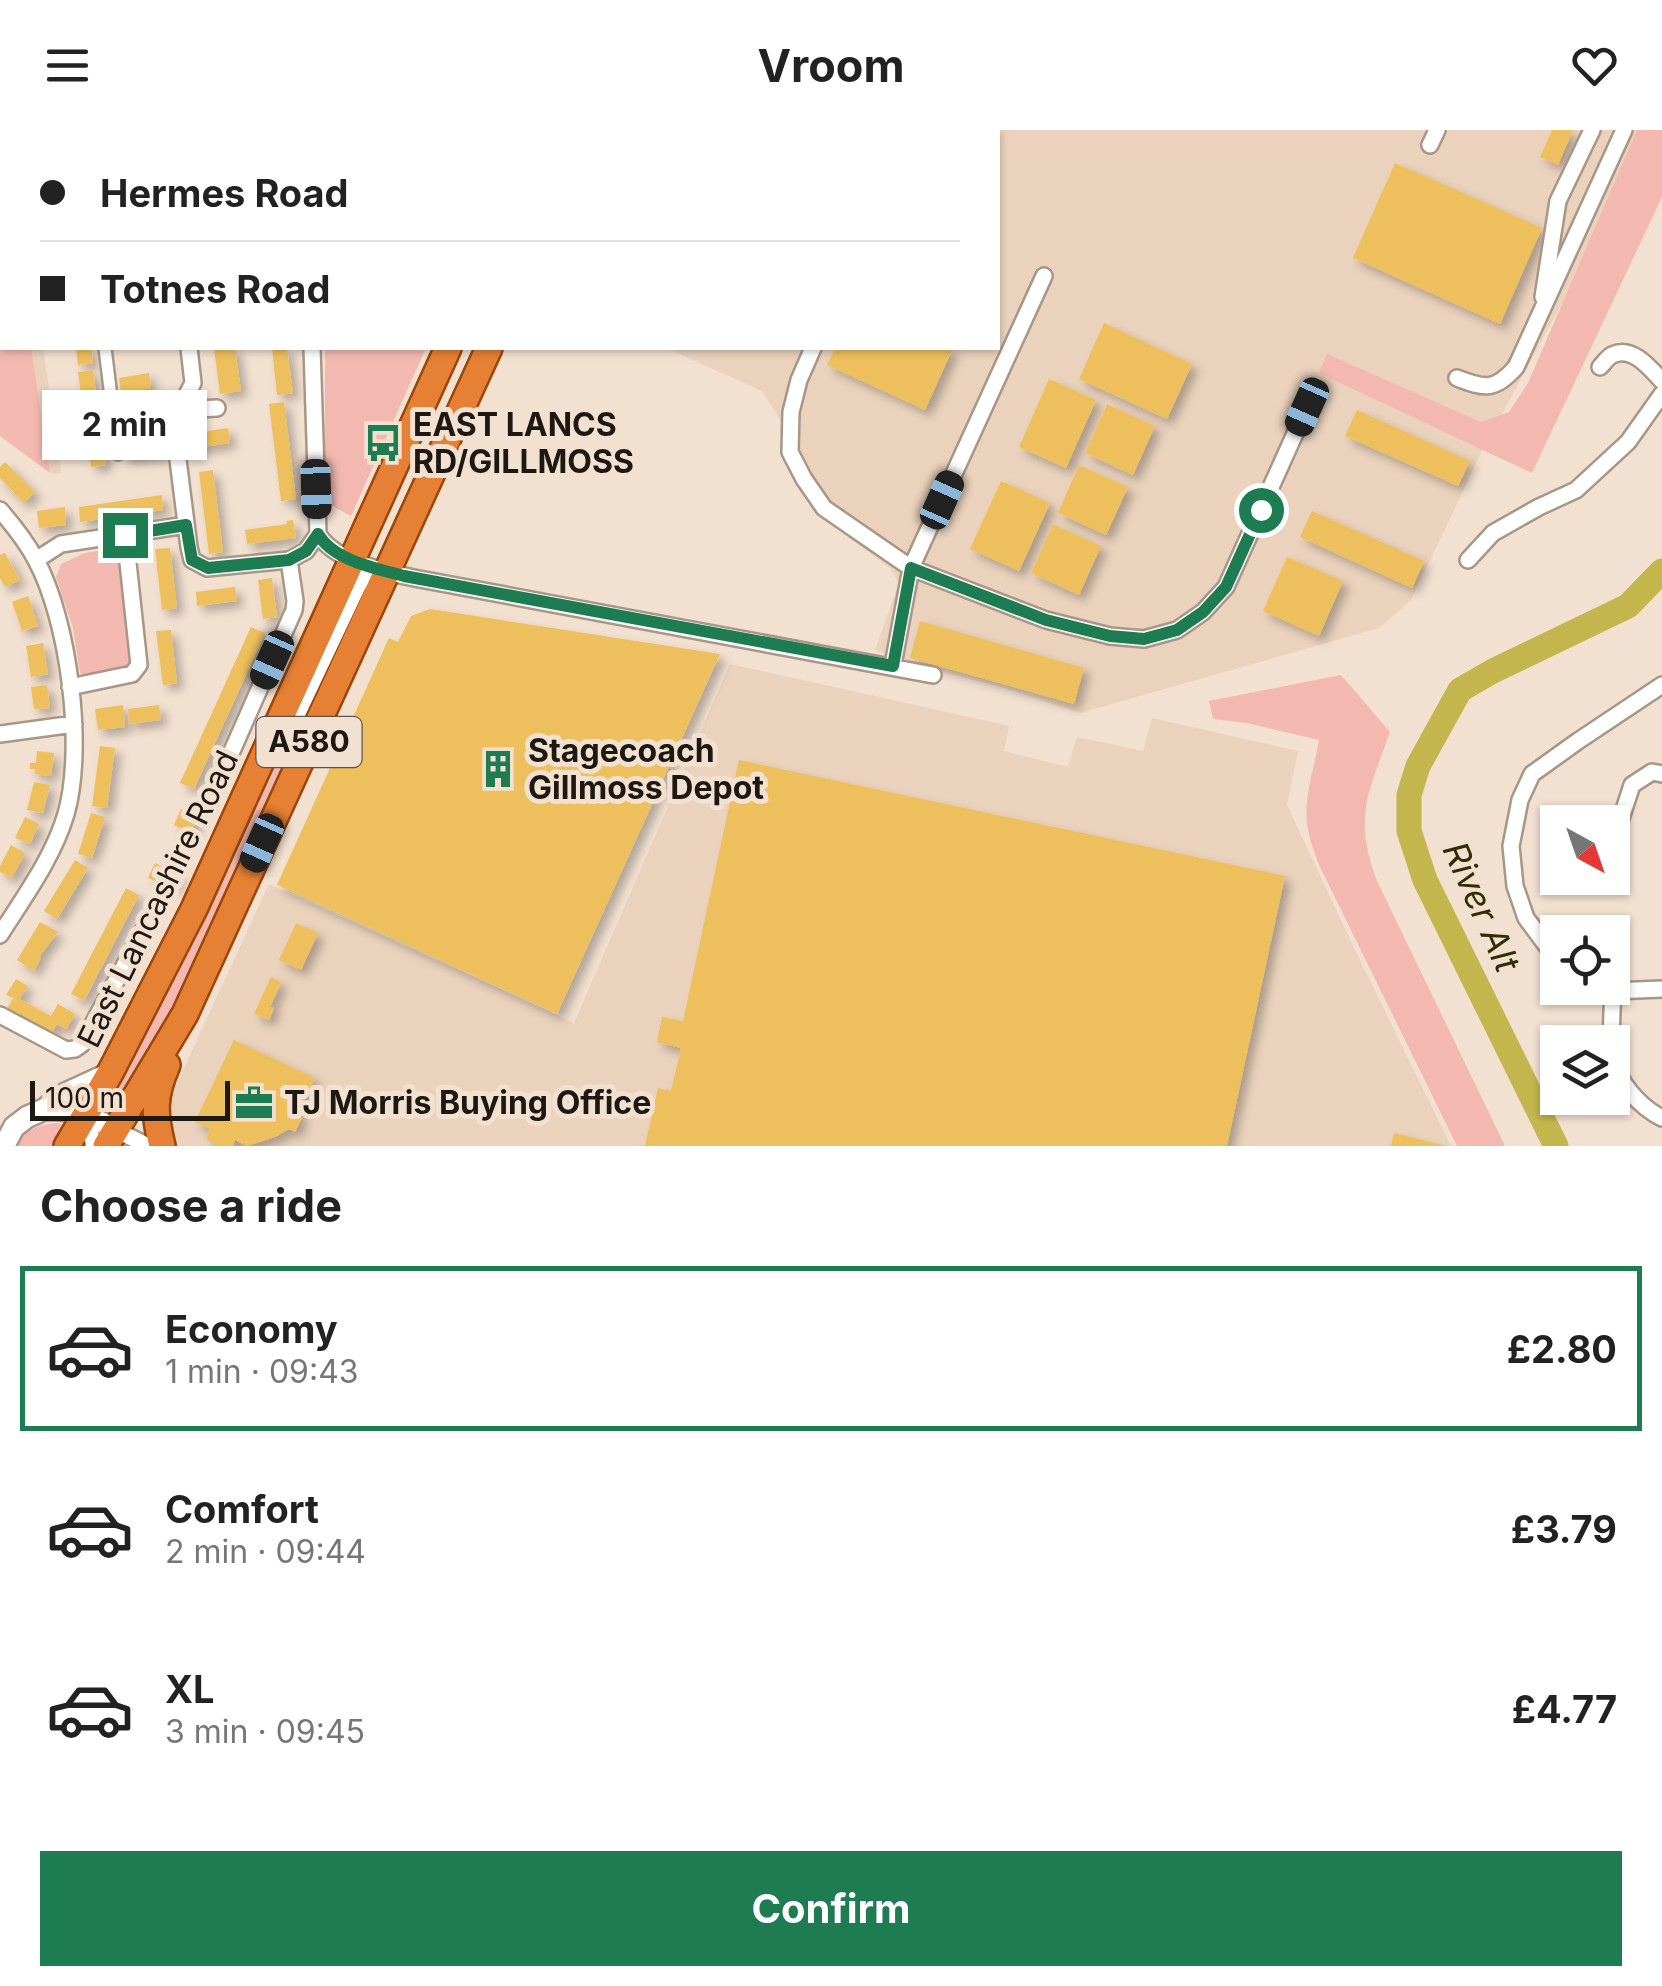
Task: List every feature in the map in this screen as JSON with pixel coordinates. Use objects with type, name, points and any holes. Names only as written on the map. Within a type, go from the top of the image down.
[{"type":"highway","name":"East Lancashire Road","points":[[68,1146],[110,1074],[194,909],[447,350]]},
{"type":"highway","name":"East Lancashire Road","points":[[111,1138],[185,1014],[488,350]]},
{"type":"highway","name":"A580","points":[[162,1146],[155,1098],[180,1038],[185,1014]]},
{"type":"street","points":[[1542,310],[1558,202],[1592,130]]},
{"type":"street","points":[[1456,378],[1492,386],[1504,381],[1516,367],[1624,130]]},
{"type":"street","points":[[893,666],[911,568],[1044,276]]},
{"type":"street","points":[[104,350],[118,454]]},
{"type":"street","points":[[189,350],[193,383],[174,428],[192,560],[208,568],[289,560],[306,551],[318,534],[312,350]]},
{"type":"street","points":[[812,350],[791,412],[790,452],[824,508],[911,568],[1046,620],[1110,636],[1144,639],[1177,630],[1203,612],[1226,587],[1307,407]]},
{"type":"street","points":[[1600,368],[1613,355],[1628,353],[1645,362],[1662,382]]},
{"type":"street","points":[[1468,560],[1475,541],[1576,490],[1628,442],[1662,394]]},
{"type":"street","points":[[114,421],[217,408]]},
{"type":"street","points":[[0,510],[36,560],[60,622],[74,724],[74,769],[66,815],[46,860],[0,935]]},
{"type":"street","points":[[36,560],[61,544],[186,525]]},
{"type":"street","points":[[318,534],[332,550],[386,570],[479,591],[934,674]]},
{"type":"street","points":[[70,687],[132,674],[139,665],[125,535]]},
{"type":"street","points":[[214,792],[294,610],[289,560]]},
{"type":"street","points":[[261,760],[298,713],[362,580],[371,572],[386,570]]},
{"type":"street","points":[[1540,936],[1526,918],[1515,886],[1511,846],[1520,800],[1532,774],[1662,685]]},
{"type":"street","points":[[0,734],[74,724]]},
{"type":"street","points":[[1625,805],[1632,785],[1652,772],[1662,774]]},
{"type":"street","points":[[0,1015],[66,1050],[82,1044],[156,907]]},
{"type":"street","points":[[1630,990],[1662,989]]},
{"type":"street","points":[[1613,1005],[1613,1059],[1624,1084],[1639,1102],[1662,1118]]},
{"type":"street","points":[[1,1146],[14,1127],[27,1117],[60,1096],[110,1074]]},
{"type":"street","points":[[45,1109],[86,1114],[111,1138],[148,1146]]},
{"type":"street","points":[[86,1114],[94,1146]]},
{"type":"shaded area","points":[[1000,130],[1653,130],[1481,453],[1411,600],[1379,628],[1080,713],[1001,687],[910,664],[875,650],[899,583],[890,568],[816,513],[782,456],[783,424],[762,391],[670,350],[1000,350]]},
{"type":"shaded area","points":[[1637,130],[1662,130],[1662,197],[1532,473],[1319,373],[1327,354],[1481,422],[1509,412],[1528,383]]},
{"type":"shaded area","points":[[0,350],[43,350],[61,473],[53,474],[0,432]]},
{"type":"shaded area","points":[[0,350],[31,350],[50,473],[0,436]]},
{"type":"shaded area","points":[[325,350],[425,350],[351,516],[325,502]]},
{"type":"shaded area","points":[[115,548],[120,553],[133,660],[124,671],[88,677],[80,673],[73,628],[56,577],[61,564],[85,553]]},
{"type":"shaded area","points":[[368,583],[191,977],[124,1105],[110,1097],[265,777],[294,737]]},
{"type":"shaded area","points":[[730,664],[1009,726],[1004,751],[1068,767],[1077,737],[1143,751],[1152,718],[1298,751],[1287,805],[1451,1146],[148,1146],[269,884],[574,1023]]},
{"type":"shaded area","points":[[1341,675],[1390,732],[1366,805],[1366,839],[1377,881],[1505,1146],[1457,1146],[1319,865],[1306,811],[1319,740],[1213,719],[1209,701]]},
{"type":"shaded area","points":[[56,1123],[71,1126],[59,1146],[14,1146],[32,1129]]},
{"type":"building","points":[[1552,130],[1573,130],[1558,165],[1540,157]]},
{"type":"building","points":[[1395,163],[1542,228],[1500,324],[1353,258]]},
{"type":"building","points":[[1104,323],[1192,364],[1167,419],[1079,379]]},
{"type":"building","points":[[76,350],[91,350],[93,363],[78,365]]},
{"type":"building","points":[[214,350],[235,350],[241,391],[220,394]]},
{"type":"building","points":[[272,350],[287,350],[293,393],[277,395]]},
{"type":"building","points":[[834,350],[952,350],[925,410],[827,365]]},
{"type":"building","points":[[93,370],[106,465],[91,467],[78,372]]},
{"type":"building","points":[[149,373],[151,388],[121,393],[119,378]]},
{"type":"building","points":[[1049,379],[1096,400],[1066,468],[1019,447]]},
{"type":"building","points":[[284,402],[296,499],[281,501],[269,404]]},
{"type":"building","points":[[1107,404],[1155,426],[1133,475],[1085,453]]},
{"type":"building","points":[[1357,410],[1470,461],[1458,486],[1345,436]]},
{"type":"building","points":[[228,428],[230,443],[190,449],[188,434]]},
{"type":"building","points":[[162,438],[164,454],[123,458],[122,443]]},
{"type":"building","points":[[5,462],[35,492],[24,503],[0,478],[0,467]]},
{"type":"building","points":[[1079,465],[1128,487],[1106,535],[1058,513]]},
{"type":"building","points":[[213,470],[223,552],[209,554],[199,472]]},
{"type":"building","points":[[1001,481],[1050,503],[1019,571],[970,549]]},
{"type":"building","points":[[162,495],[163,510],[80,522],[79,507]]},
{"type":"building","points":[[65,507],[66,525],[39,528],[37,511]]},
{"type":"building","points":[[1312,511],[1424,561],[1412,588],[1300,537]]},
{"type":"building","points":[[293,520],[296,538],[247,544],[245,530]]},
{"type":"building","points":[[1053,524],[1101,546],[1079,595],[1031,573]]},
{"type":"building","points":[[170,548],[177,608],[162,610],[155,549]]},
{"type":"building","points":[[5,553],[20,580],[5,587],[0,578],[0,555]]},
{"type":"building","points":[[1287,557],[1343,581],[1319,636],[1263,611]]},
{"type":"building","points":[[272,578],[277,617],[263,619],[258,580]]},
{"type":"building","points":[[235,587],[237,601],[197,606],[196,592]]},
{"type":"building","points":[[28,596],[38,626],[22,631],[12,602]]},
{"type":"building","name":"Stagecoach Gillmoss Depot","points":[[430,609],[720,654],[557,1014],[277,885],[389,638],[398,642],[411,616]]},
{"type":"building","points":[[920,621],[1084,668],[1074,704],[910,658]]},
{"type":"building","points":[[251,627],[265,633],[194,789],[180,783]]},
{"type":"building","points":[[171,630],[177,683],[163,685],[156,631]]},
{"type":"building","points":[[43,643],[48,674],[31,677],[26,646]]},
{"type":"building","points":[[47,685],[50,708],[34,709],[31,687]]},
{"type":"building","points":[[123,705],[125,727],[98,730],[95,709]]},
{"type":"building","points":[[159,705],[161,720],[129,724],[128,709]]},
{"type":"building","points":[[100,746],[115,748],[107,808],[92,806]]},
{"type":"building","points":[[37,751],[54,753],[51,776],[35,774],[35,769],[30,769],[30,763],[36,763]]},
{"type":"building","points":[[739,760],[1285,876],[1227,1146],[645,1146],[658,1088],[671,1091],[681,1048],[657,1042],[662,1017],[683,1021]]},
{"type":"building","points":[[34,782],[50,785],[43,813],[27,810]]},
{"type":"building","points":[[181,809],[198,819],[190,833],[174,825]]},
{"type":"building","points":[[91,813],[105,817],[92,858],[78,854]]},
{"type":"building","points":[[25,817],[39,824],[30,844],[15,838]]},
{"type":"building","points":[[11,845],[25,853],[12,878],[0,872]]},
{"type":"building","points":[[75,860],[88,868],[57,919],[44,911]]},
{"type":"building","points":[[155,863],[171,871],[164,885],[148,878]]},
{"type":"building","points":[[176,873],[181,875],[174,889],[168,886]]},
{"type":"building","points":[[126,888],[139,895],[84,1001],[71,994]]},
{"type":"building","points":[[40,922],[58,932],[39,957],[34,971],[17,960]]},
{"type":"building","points":[[296,923],[318,933],[301,970],[279,960]]},
{"type":"building","points":[[271,977],[281,982],[269,1020],[254,1014]]},
{"type":"building","points":[[16,979],[28,986],[19,999],[51,1016],[58,1004],[75,1014],[66,1029],[57,1024],[51,1034],[7,1008],[14,998],[6,995]]},
{"type":"building","name":"TJ Morris Buying Office","points":[[234,1040],[315,1078],[297,1115],[302,1118],[295,1132],[289,1129],[247,1146],[235,1140],[233,1146],[219,1146],[206,1139],[210,1129],[195,1122]]},
{"type":"building","points":[[1394,1133],[1442,1145],[1442,1146],[1391,1146]]},
{"type":"waterway","name":"River Alt","points":[[1556,1146],[1425,880],[1409,831],[1409,795],[1418,766],[1460,690],[1628,606],[1662,571]]},
{"type":"place","name":"EAST LANCS RD/GILLMOSS","points":[[383,443]]},
{"type":"place","name":"Stagecoach Gillmoss Depot","points":[[498,769]]},
{"type":"place","name":"TJ Morris Buying Office","points":[[254,1103]]},
{"type":"route","points":[[125,535],[186,525],[192,560],[208,568],[289,560],[306,551],[318,534],[345,558],[404,576],[893,666],[911,568],[1046,620],[1110,636],[1144,639],[1177,630],[1203,612],[1226,587],[1261,510]]}]
